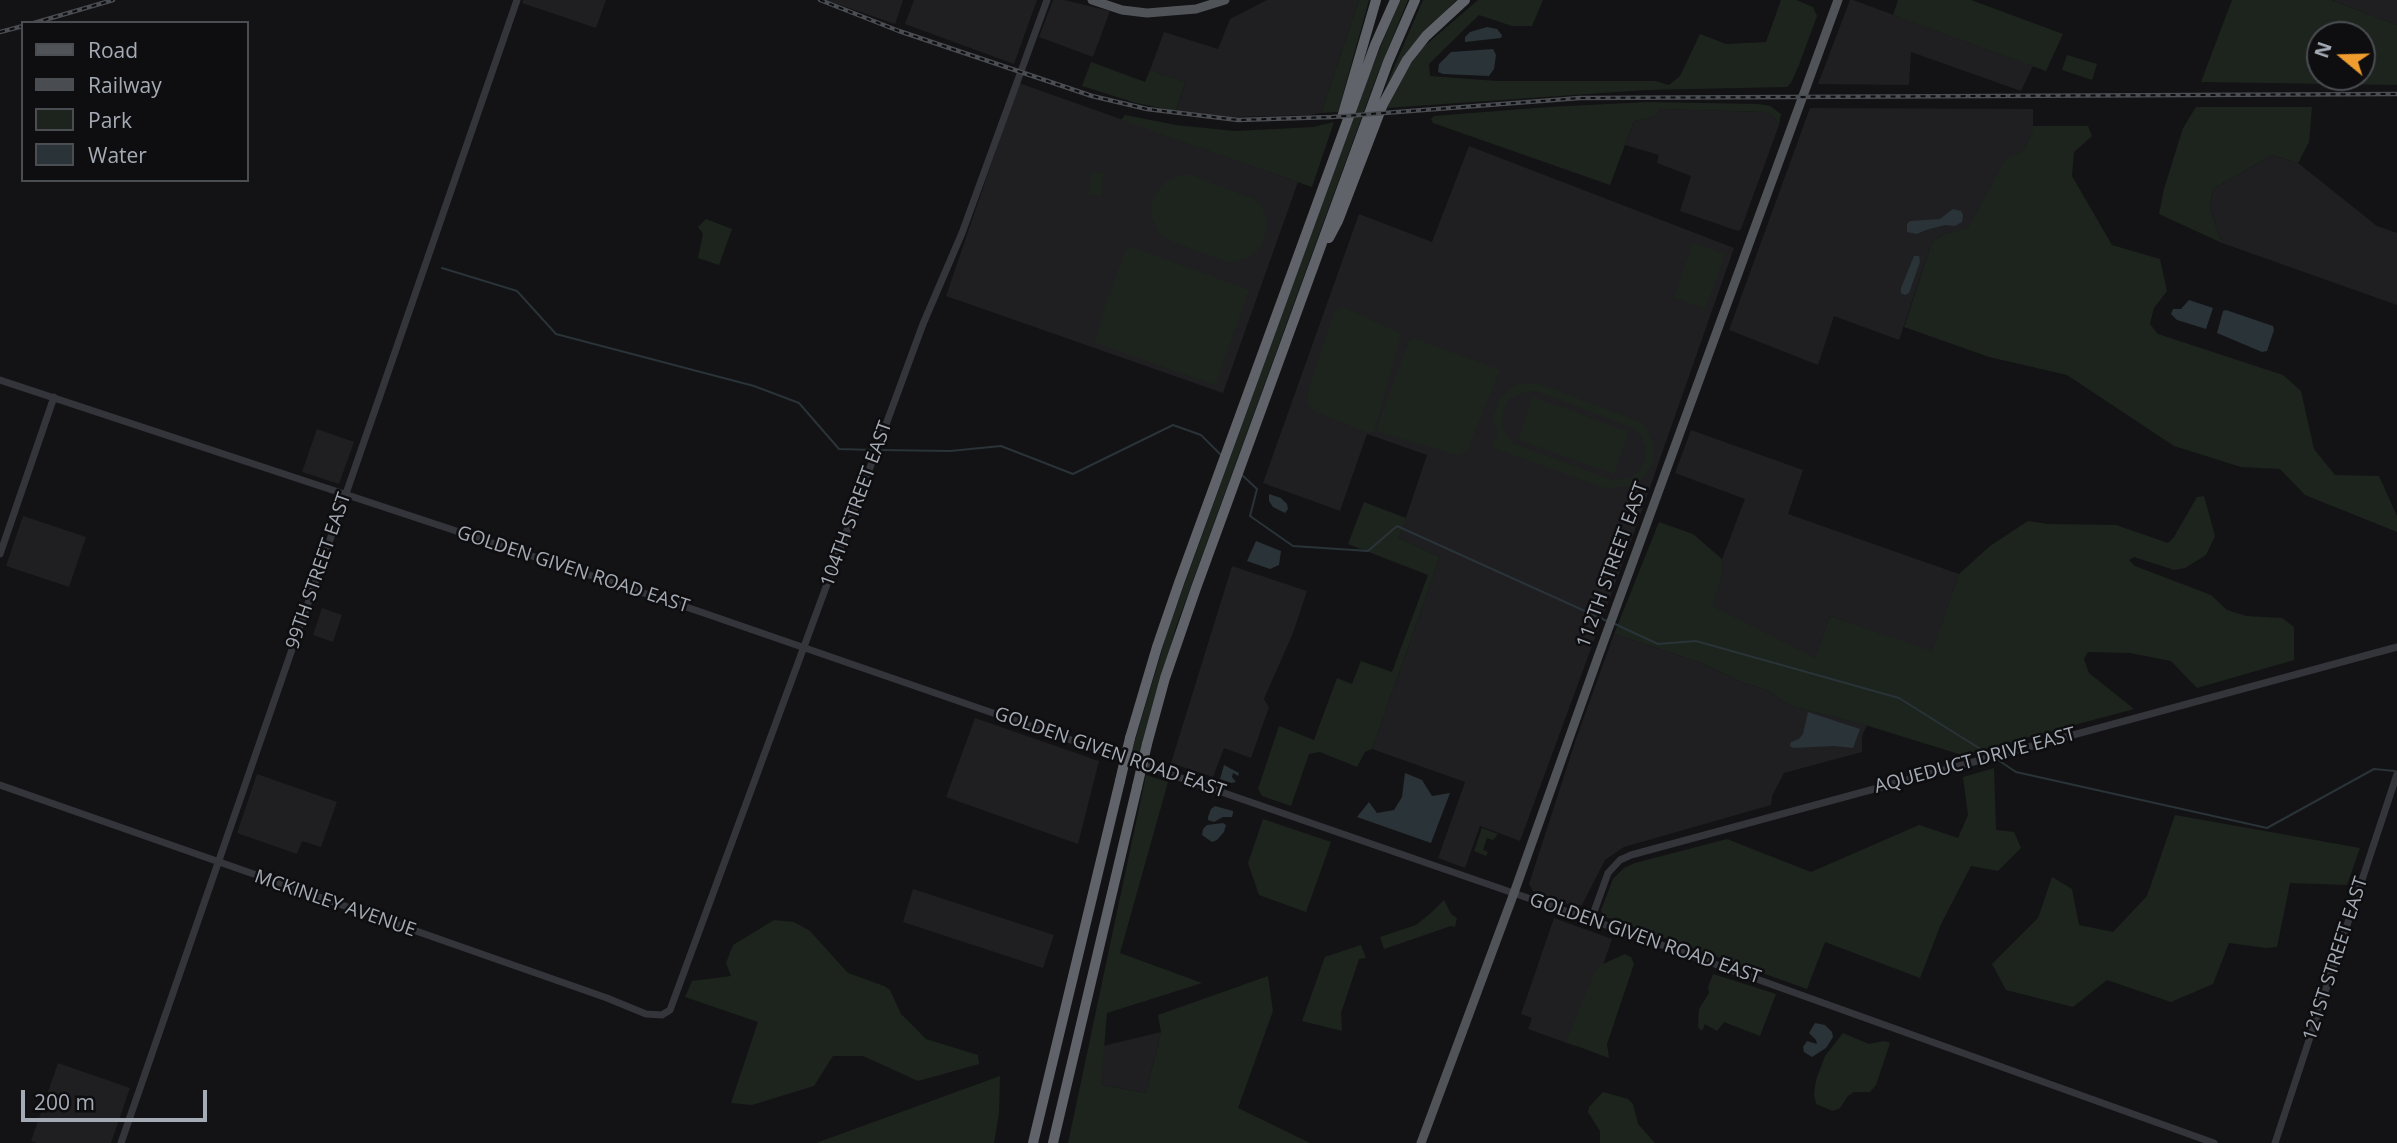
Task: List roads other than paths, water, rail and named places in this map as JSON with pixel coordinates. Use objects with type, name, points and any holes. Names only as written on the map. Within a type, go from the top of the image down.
[{"type":"highway","points":[[1294,267],[1309,211],[1354,80],[1376,0]]},
{"type":"highway","points":[[1033,1143],[1130,738],[1153,659],[1375,45],[1395,0]]},
{"type":"highway","points":[[1053,1143],[1147,744],[1166,678],[1191,601],[1388,62],[1415,0]]},
{"type":"highway","points":[[1311,272],[1338,221],[1383,104],[1407,60],[1426,36],[1465,0]]},
{"type":"main road","points":[[1092,0],[1122,10],[1147,13],[1196,9],[1225,0]]},
{"type":"main road","name":"112TH STREET EAST","points":[[1421,1143],[1836,1]]},
{"type":"street","name":"99TH STREET EAST","points":[[121,1143],[517,0]]},
{"type":"street","name":"104TH STREET EAST","points":[[670,1010],[923,324],[962,233],[1047,0]]},
{"type":"street","name":"GOLDEN GIVEN ROAD EAST","points":[[0,380],[804,647],[1591,920],[2214,1143]]},
{"type":"street","points":[[0,554],[54,397]]},
{"type":"street","name":"AQUEDUCT DRIVE EAST","points":[[1591,920],[1608,873],[1620,860],[1631,855],[2397,647]]},
{"type":"street","name":"121ST STREET EAST","points":[[2275,1143],[2397,774]]},
{"type":"street","name":"MCKINLEY AVENUE","points":[[0,785],[646,1014],[662,1015],[670,1010]]},
{"type":"water","points":[[1487,27],[1497,29],[1502,35],[1501,38],[1465,42],[1465,37],[1470,32]]},
{"type":"water","points":[[1493,49],[1496,55],[1494,69],[1489,76],[1438,72],[1439,64],[1451,52]]},
{"type":"water","points":[[1953,209],[1961,211],[1963,215],[1962,222],[1955,226],[1945,225],[1917,234],[1907,232],[1907,224],[1910,221],[1940,219]]},
{"type":"water","points":[[1914,256],[1919,256],[1920,262],[1909,293],[1905,295],[1901,293],[1901,288]]},
{"type":"water","points":[[2189,300],[2213,308],[2206,329],[2177,320],[2171,314],[2173,309],[2181,309]]},
{"type":"water","points":[[2223,311],[2273,326],[2267,351],[2262,352],[2217,333]]},
{"type":"water","points":[[1269,494],[1281,498],[1287,504],[1285,513],[1273,507]]},
{"type":"water","points":[[1256,541],[1281,551],[1279,565],[1270,569],[1247,561]]},
{"type":"water","points":[[1808,712],[1860,729],[1853,748],[1790,746],[1791,742],[1803,734]]},
{"type":"water","points":[[1224,765],[1239,773],[1238,776],[1233,773],[1232,777],[1236,782],[1220,779]]},
{"type":"water","points":[[1405,773],[1422,780],[1432,796],[1450,793],[1431,843],[1357,817],[1369,802],[1377,813],[1394,810],[1402,797]]},
{"type":"water","points":[[1215,806],[1233,811],[1232,817],[1223,817],[1214,822],[1208,820],[1211,809]]},
{"type":"water","points":[[1207,825],[1226,825],[1224,832],[1217,840],[1212,842],[1202,835]]},
{"type":"water","points":[[1815,1023],[1825,1025],[1833,1037],[1826,1048],[1812,1057],[1804,1052],[1803,1047],[1807,1041],[1817,1044],[1809,1033]]},
{"type":"waterway","points":[[442,268],[517,291],[556,334],[754,386],[799,403],[839,449],[874,450]]},
{"type":"waterway","points":[[880,450],[950,451],[1001,446],[1073,474],[1173,425],[1201,435],[1222,456]]},
{"type":"waterway","points":[[1241,474],[1257,489],[1250,516],[1293,546],[1368,551],[1397,526],[1607,621]]},
{"type":"waterway","points":[[1615,624],[1658,644],[1696,641],[1899,698],[1990,755]]},
{"type":"waterway","points":[[1995,758],[2016,772],[2267,828],[2374,769],[2395,771]]},
{"type":"railway","points":[[41,21],[113,0]]},
{"type":"railway","points":[[820,0],[899,31],[1092,96],[1147,109],[1238,120],[1332,117],[1580,98],[2397,94]]},
{"type":"railway","points":[[0,32],[21,27]]}]
